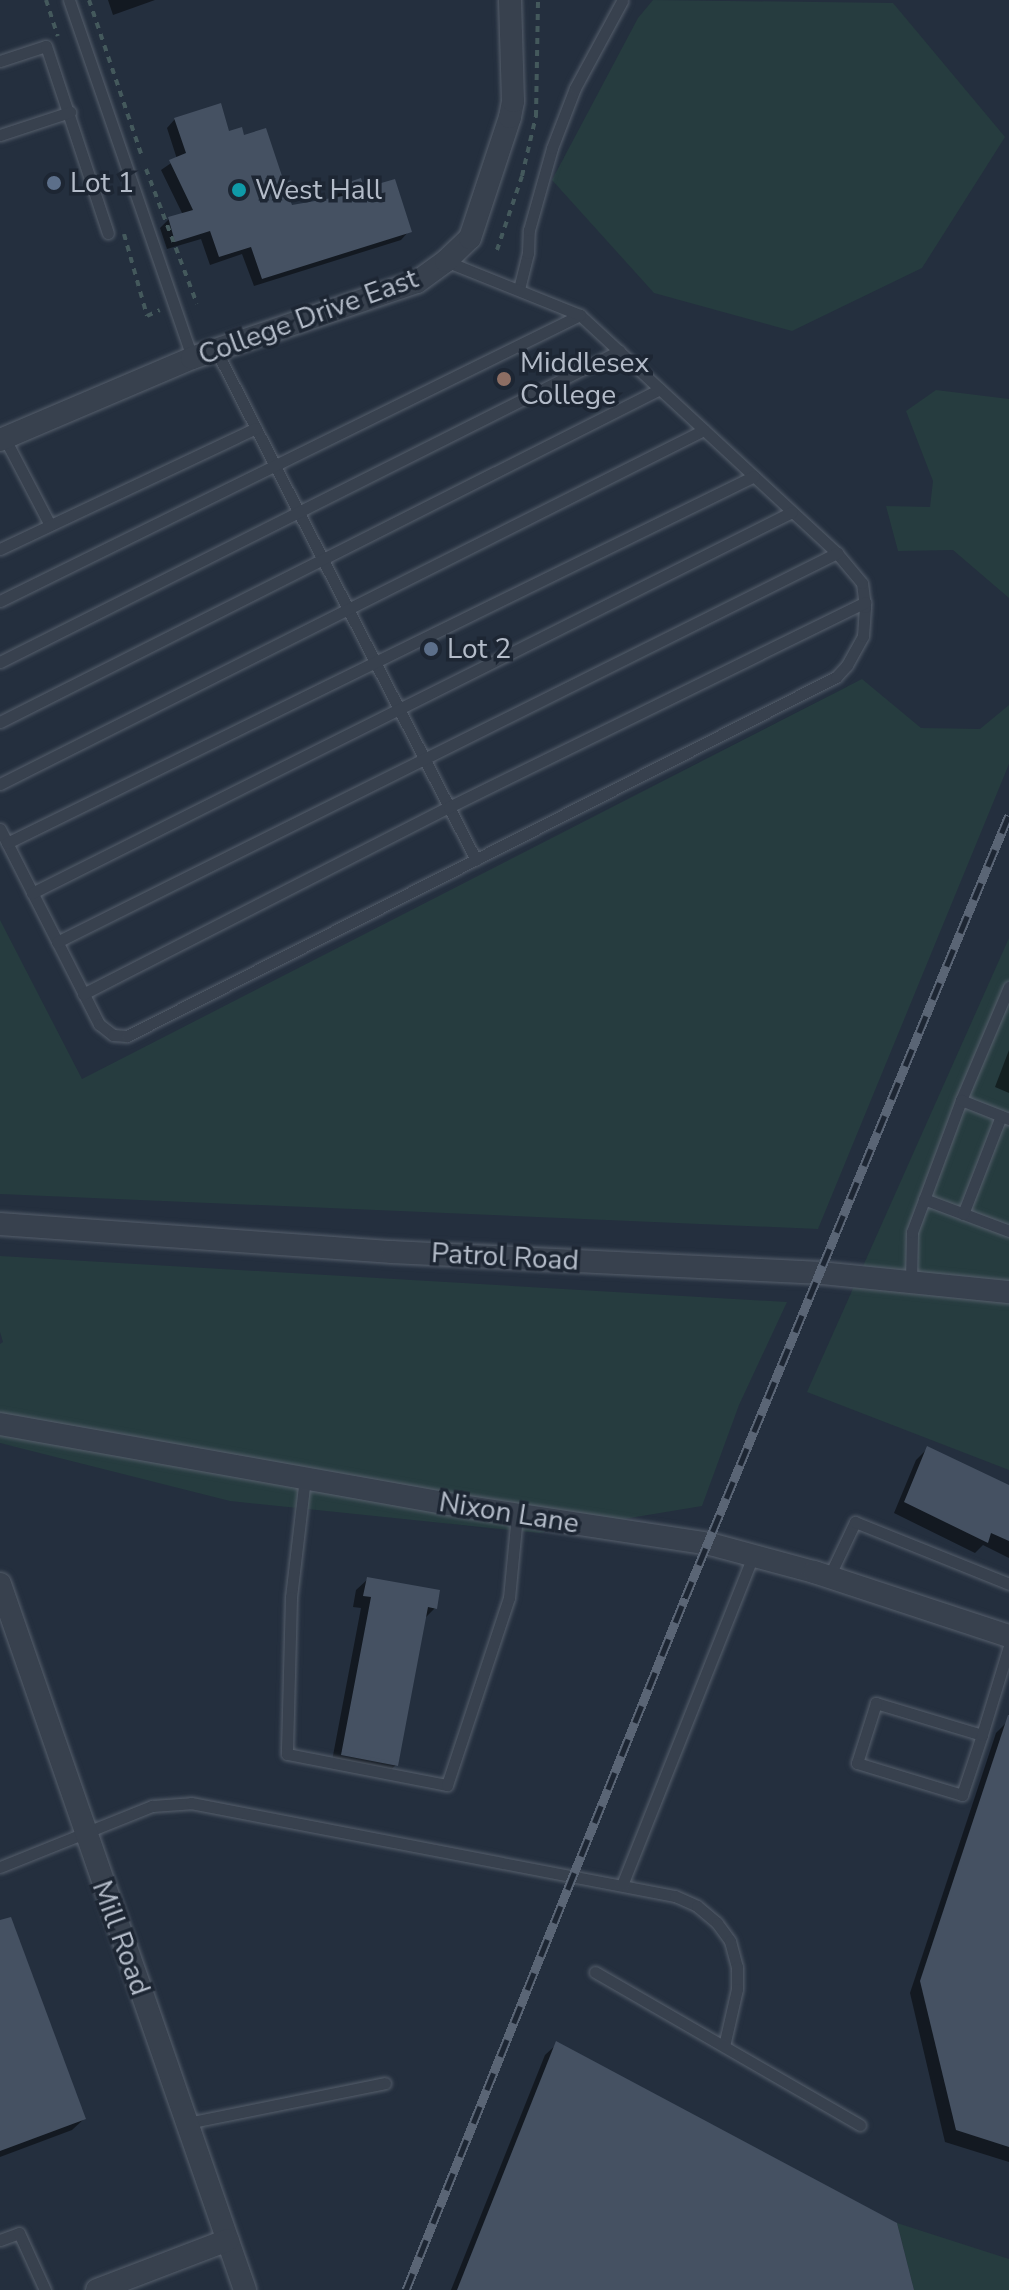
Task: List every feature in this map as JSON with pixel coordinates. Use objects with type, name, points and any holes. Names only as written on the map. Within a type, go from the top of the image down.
[{"type":"street","name":"College Drive East","points":[[2,436],[192,358],[417,282],[446,261],[470,238],[510,117],[513,101],[510,0]]},
{"type":"street","name":"Patrol Road","points":[[0,1224],[392,1252],[821,1273],[1009,1292]]},
{"type":"street","name":"Nixon Lane","points":[[0,1424],[517,1515],[710,1544],[829,1577],[1009,1636]]},
{"type":"street","name":"Mill Road","points":[[2,1594],[245,2290]]},
{"type":"street","points":[[97,2290],[228,2240]]},
{"type":"lane","points":[[69,0],[192,358]]},
{"type":"lane","points":[[519,289],[528,253],[529,230],[552,148],[575,88],[622,1]]},
{"type":"lane","points":[[0,61],[46,46],[108,233]]},
{"type":"lane","points":[[0,135],[70,112]]},
{"type":"lane","points":[[0,829],[99,1024],[113,1035],[127,1036],[836,677],[863,636],[865,602],[862,583],[837,553],[580,315],[446,261]]},
{"type":"lane","points":[[0,601],[580,315]]},
{"type":"lane","points":[[216,350],[476,860]]},
{"type":"lane","points":[[0,662],[619,351]]},
{"type":"lane","points":[[0,722],[660,389]]},
{"type":"lane","points":[[0,549],[256,428]]},
{"type":"lane","points":[[0,784],[704,430]]},
{"type":"lane","points":[[2,436],[50,525]]},
{"type":"lane","points":[[7,843],[754,476]]},
{"type":"lane","points":[[32,893],[792,512]]},
{"type":"lane","points":[[57,942],[837,553]]},
{"type":"lane","points":[[83,994],[449,807],[865,602]]},
{"type":"lane","points":[[911,1281],[912,1232],[961,1100],[1009,987]]},
{"type":"lane","points":[[961,1100],[1005,1117],[963,1214]]},
{"type":"lane","points":[[924,1199],[1009,1231]]},
{"type":"lane","points":[[305,1478],[291,1597],[287,1754],[447,1785],[509,1598],[517,1515]]},
{"type":"lane","points":[[829,1577],[855,1522],[1009,1584]]},
{"type":"lane","points":[[622,1885],[753,1556]]},
{"type":"lane","points":[[982,1735],[876,1703],[857,1763],[962,1795],[982,1735],[1009,1646]]},
{"type":"lane","points":[[0,1867],[152,1806],[191,1803],[675,1896],[697,1906],[717,1923],[730,1941],[737,1967],[737,1989],[724,2046]]},
{"type":"lane","points":[[595,1972],[860,2125]]},
{"type":"lane","points":[[187,2123],[385,2083]]},
{"type":"lane","points":[[0,2240],[19,2233],[45,2290]]},
{"type":"path","points":[[89,0],[145,167],[197,304]]},
{"type":"green space","points":[[653,0],[893,3],[1005,137],[922,268],[792,331],[654,293],[552,180],[638,18]]},
{"type":"green space","points":[[936,390],[1009,399],[1009,598],[953,550],[898,551],[886,506],[930,507],[933,481],[906,411]]},
{"type":"green space","points":[[862,679],[921,728],[980,729],[1009,705],[1009,764],[818,1229],[0,1194],[0,920],[82,1079]]},
{"type":"green space","points":[[1009,938],[1009,1470],[807,1392]]},
{"type":"green space","points":[[0,1256],[787,1302],[739,1405],[702,1506],[539,1533],[230,1501],[0,1443],[0,1344],[3,1342],[0,1332]]},
{"type":"green space","points":[[897,2223],[1009,2259],[1009,2290],[914,2290]]},
{"type":"building","name":"West Hall","points":[[221,103],[229,131],[242,127],[244,135],[266,128],[284,182],[291,180],[295,192],[288,194],[292,205],[343,196],[340,185],[361,178],[364,188],[395,179],[412,232],[262,279],[251,247],[219,257],[210,231],[175,242],[168,217],[193,210],[169,160],[186,153],[174,118]]},
{"type":"building","points":[[927,1446],[1009,1485],[1009,1541],[991,1533],[988,1543],[904,1502]]},
{"type":"building","points":[[367,1577],[440,1590],[437,1609],[428,1607],[398,1766],[341,1755],[371,1597],[363,1596]]},
{"type":"building","points":[[1008,1715],[1009,2147],[956,2130],[920,1981]]},
{"type":"building","points":[[11,1917],[86,2119],[0,2151],[0,1920]]},
{"type":"building","points":[[556,2041],[897,2223],[914,2290],[457,2290]]},
{"type":"railway","points":[[406,2290],[685,1598],[1009,815]]},
{"type":"place","name":"Lot 1","points":[[54,183]]},
{"type":"place","name":"West Hall","points":[[239,190]]},
{"type":"place","name":"Middlesex College","points":[[504,379]]},
{"type":"place","name":"Lot 2","points":[[431,649]]}]
